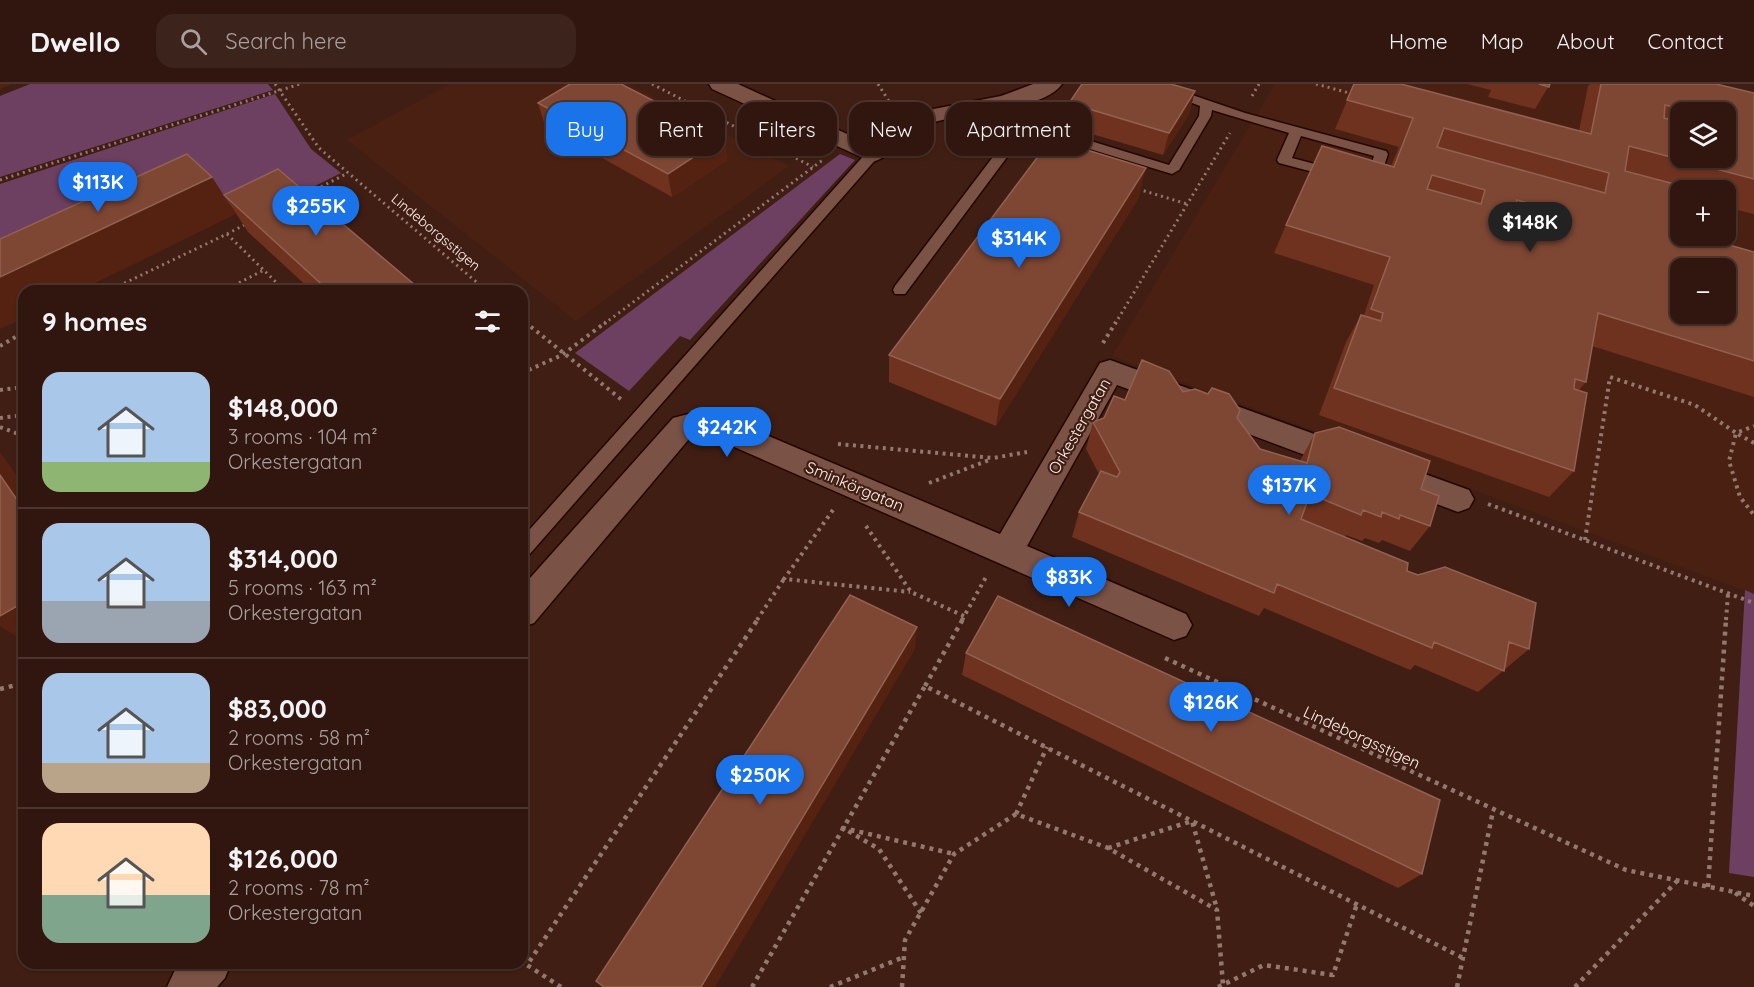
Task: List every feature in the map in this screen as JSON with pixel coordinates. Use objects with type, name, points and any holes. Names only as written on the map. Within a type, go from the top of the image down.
[{"type":"street","points":[[720,84],[849,145]]},
{"type":"street","points":[[1021,102],[1027,96],[1051,84]]},
{"type":"street","name":"Orkestergatan","points":[[991,564],[1110,371],[1458,498]]},
{"type":"street","name":"Sminkörgatan","points":[[528,605],[678,431],[685,425],[693,423],[727,431],[991,564],[1174,626]]},
{"type":"street","points":[[189,987],[205,969]]},
{"type":"lane","points":[[1148,84],[1240,116],[1297,131],[1381,154],[1371,184],[1284,160],[1297,131]]},
{"type":"lane","points":[[1092,142],[1172,170],[1205,116],[1206,105]]},
{"type":"lane","points":[[528,544],[871,156]]},
{"type":"lane","points":[[900,290],[1000,156]]},
{"type":"path","name":"Lindeborgsstigen","points":[[275,84],[319,148],[480,285]]},
{"type":"path","points":[[0,180],[300,84]]},
{"type":"path","points":[[652,84],[813,167]]},
{"type":"path","points":[[878,84],[890,102]]},
{"type":"path","points":[[1182,212],[1259,84]]},
{"type":"path","points":[[1316,84],[1362,96]]},
{"type":"path","points":[[528,370],[562,355],[844,143]]},
{"type":"path","points":[[298,198],[348,173]]},
{"type":"path","points":[[1132,188],[1187,204]]},
{"type":"path","points":[[120,285],[257,219]]},
{"type":"path","points":[[227,234],[279,285]]},
{"type":"path","points":[[235,285],[264,270]]},
{"type":"path","points":[[528,325],[562,355]]},
{"type":"path","points":[[0,346],[18,336]]},
{"type":"path","points":[[1585,540],[1610,377],[1695,405],[1754,443]]},
{"type":"path","points":[[0,390],[18,388]]},
{"type":"path","points":[[0,418],[18,416]]},
{"type":"path","points":[[1736,433],[1754,426]]},
{"type":"path","points":[[0,427],[18,434]]},
{"type":"path","points":[[1736,433],[1729,460],[1740,497],[1754,515]]},
{"type":"path","points":[[829,443],[993,458],[1028,452]]},
{"type":"path","points":[[528,963],[784,579],[837,504]]},
{"type":"path","points":[[863,521],[911,592]]},
{"type":"path","points":[[752,987],[925,686],[991,564]]},
{"type":"path","points":[[784,579],[911,592],[964,616]]},
{"type":"path","points":[[1708,887],[1728,594]]},
{"type":"path","name":"Lindeborgsstigen","points":[[1159,655],[1493,811],[1626,870],[1754,896]]},
{"type":"path","points":[[0,688],[18,684]]},
{"type":"path","points":[[925,686],[1463,958]]},
{"type":"path","points":[[902,987],[905,940],[954,854],[1016,814],[1047,747]]},
{"type":"path","points":[[1457,987],[1493,811]]},
{"type":"path","points":[[1016,814],[1108,849],[1217,910]]},
{"type":"path","points":[[1108,849],[1192,821]]},
{"type":"path","points":[[1192,821],[1217,910],[1220,986],[1264,965],[1333,975],[1357,904]]},
{"type":"path","points":[[843,828],[954,854]]},
{"type":"path","points":[[843,828],[879,849],[921,913]]},
{"type":"path","points":[[1575,987],[1677,881]]},
{"type":"path","points":[[1734,892],[1754,906]]},
{"type":"path","points":[[830,987],[904,957]]},
{"type":"path","points":[[528,966],[561,987]]},
{"type":"shaded area","points":[[30,84],[268,84],[273,90],[0,177],[0,96]]},
{"type":"shaded area","points":[[450,84],[628,84],[663,102],[638,102],[638,156],[725,156],[725,133],[737,140],[737,156],[769,156],[789,166],[576,321],[347,140]]},
{"type":"shaded area","points":[[1275,84],[1670,84],[1754,105],[1754,594],[1112,356]]},
{"type":"shaded area","points":[[275,94],[311,149],[341,173],[247,220],[206,183],[0,280],[0,184]]},
{"type":"shaded area","points":[[840,154],[855,160],[690,340],[680,336],[629,391],[575,353]]},
{"type":"shaded area","points":[[1745,590],[1754,594],[1754,877],[1729,873]]},
{"type":"building","points":[[570,84],[621,84],[656,102],[638,102],[638,156],[695,156],[668,174],[626,151],[626,102],[546,102],[546,107],[538,103]]},
{"type":"building","points":[[1082,84],[1171,84],[1195,91],[1169,133],[1092,110],[1092,102],[1070,102]]},
{"type":"building","points":[[1354,84],[1401,84],[1591,134],[1601,84],[1716,84],[1754,93],[1754,179],[1712,168],[1736,168],[1736,102],[1670,102],[1670,106],[1665,105],[1664,118],[1670,120],[1670,157],[1629,146],[1625,171],[1670,183],[1670,246],[1733,246],[1754,252],[1754,361],[1598,313],[1586,382],[1575,379],[1574,389],[1587,393],[1574,471],[1334,388],[1361,315],[1381,321],[1383,313],[1371,309],[1390,257],[1286,225],[1322,146],[1394,167],[1413,118],[1347,100]],"holes":[[[1444,128],[1609,173],[1605,193],[1437,147]],[[1432,175],[1485,190],[1481,204],[1427,189]],[[1517,200],[1557,211],[1554,226],[1514,215]]]},
{"type":"building","points":[[1092,152],[1146,168],[1000,399],[889,355],[1038,156],[1092,156]]},
{"type":"building","points":[[187,154],[212,177],[0,277],[0,239]]},
{"type":"building","points":[[278,169],[415,285],[322,285],[224,195]]},
{"type":"building","points":[[1142,360],[1169,371],[1183,392],[1195,389],[1208,394],[1212,388],[1229,394],[1240,410],[1237,418],[1260,449],[1307,463],[1315,433],[1339,427],[1430,461],[1421,489],[1439,496],[1430,526],[1400,515],[1399,519],[1382,512],[1381,517],[1363,510],[1361,515],[1310,494],[1301,519],[1408,563],[1407,571],[1418,575],[1445,567],[1536,603],[1529,649],[1509,642],[1504,671],[1434,642],[1432,648],[1277,584],[1274,593],[1079,512],[1101,471],[1117,477],[1120,472],[1093,422],[1104,418],[1114,396],[1125,400]]},
{"type":"building","points":[[0,475],[18,501],[18,606],[0,616]]},
{"type":"building","points":[[850,595],[917,627],[701,987],[604,987],[596,981]]},
{"type":"building","points":[[998,596],[1440,800],[1422,874],[966,653]]}]
